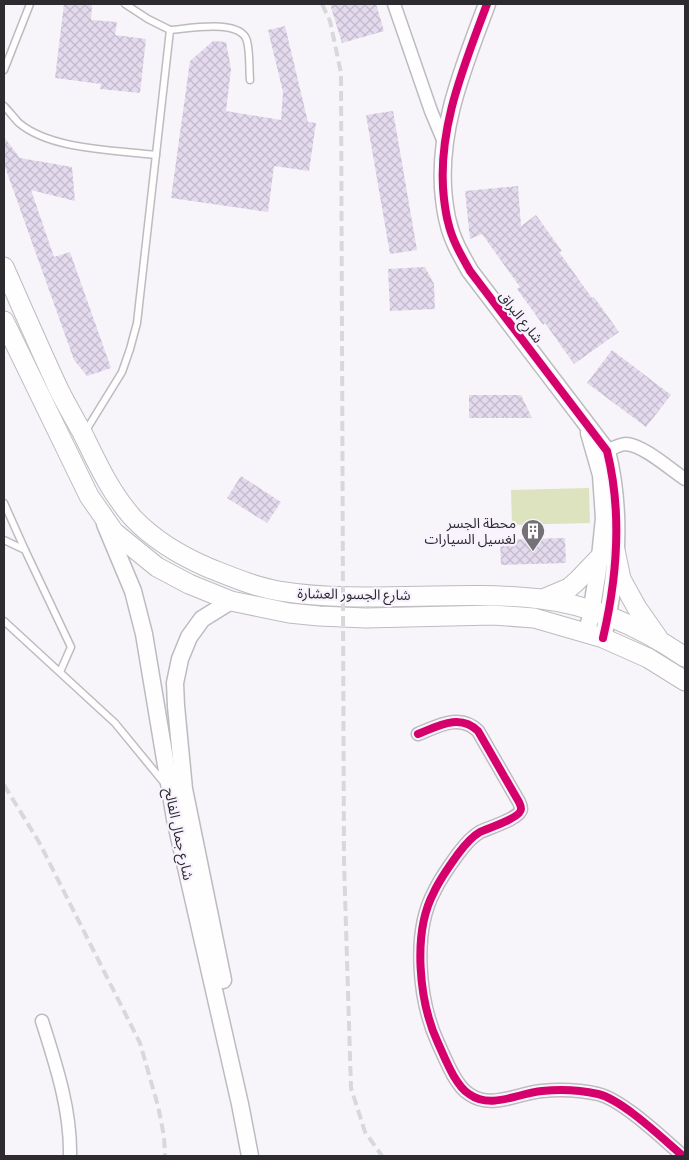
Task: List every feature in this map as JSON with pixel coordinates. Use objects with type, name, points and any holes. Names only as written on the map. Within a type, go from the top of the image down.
[{"type":"main road","name":"شارع الجسور العشارة","points":[[4,267],[60,391],[106,482],[134,519],[172,550],[234,578],[277,591],[307,595],[357,597],[476,594],[543,599],[600,613],[659,639],[685,657]]},
{"type":"main road","name":"شارع الجسور العشارة","points":[[4,321],[89,496],[114,532],[156,567],[189,584],[231,601],[289,613],[366,618],[518,616],[534,618],[594,635],[648,658],[685,681]]},
{"type":"main road","points":[[543,599],[568,588],[608,554],[637,608],[659,639]]},
{"type":"street","points":[[394,4],[431,111],[444,142]]},
{"type":"street","name":"شارع البراق","points":[[488,4],[456,88],[444,142],[443,191],[447,221],[456,247],[470,271],[607,451],[613,474],[615,494],[600,613],[594,635]]},
{"type":"street","name":"شارع البراق","points":[[585,421],[601,475],[608,554]]},
{"type":"street","points":[[607,451],[621,445],[631,445],[685,479]]},
{"type":"street","name":"شارع جمال الفالح","points":[[101,514],[133,591],[139,612],[158,711],[170,791],[250,1156]]},
{"type":"street","name":"شارع جمال الفالح","points":[[231,601],[202,619],[189,636],[180,659],[175,683],[176,706],[184,789],[258,1156]]},
{"type":"street","points":[[418,734],[446,723],[471,724],[478,731],[519,802],[521,809],[520,813],[514,817],[478,833],[458,853],[433,892],[424,919],[421,938],[423,990],[437,1041],[455,1078],[468,1094],[481,1100],[497,1101],[541,1091],[574,1089],[601,1094],[619,1103],[683,1156]]},
{"type":"street","points":[[42,1021],[63,1094],[70,1138],[70,1156]]},
{"type":"lane","points":[[4,70],[30,4]]},
{"type":"lane","points":[[126,4],[148,19],[170,30],[218,26],[239,30],[246,39],[250,80]]},
{"type":"lane","points":[[83,435],[122,372],[137,323],[170,30]]},
{"type":"lane","points":[[4,106],[20,123],[42,136],[66,145],[156,155]]},
{"type":"lane","points":[[4,503],[71,647],[60,672]]},
{"type":"lane","points":[[4,540],[25,550]]},
{"type":"lane","points":[[4,621],[115,723],[170,791]]},
{"type":"green space","points":[[589,488],[590,523],[512,525],[511,490]]},
{"type":"building","points":[[64,4],[92,4],[91,20],[117,22],[115,35],[146,39],[140,93],[100,89],[101,84],[55,78]]},
{"type":"building","points":[[330,4],[376,4],[384,31],[342,43]]},
{"type":"building","points":[[285,26],[308,122],[316,123],[309,171],[274,166],[268,212],[171,198],[190,61],[213,41],[226,42],[231,69],[226,111],[281,120],[283,92],[268,30]]},
{"type":"building","points":[[393,111],[417,250],[390,254],[366,115]]},
{"type":"building","points":[[4,137],[20,158],[72,167],[75,201],[31,190],[54,257],[70,252],[111,368],[87,376],[74,360],[4,164]]},
{"type":"building","points":[[518,186],[521,226],[536,215],[562,251],[559,252],[619,332],[574,364],[545,323],[543,325],[517,289],[520,287],[482,234],[470,239],[465,191]]},
{"type":"building","points":[[425,267],[434,284],[435,309],[390,311],[388,269]]},
{"type":"building","points":[[612,350],[671,395],[646,427],[587,383]]},
{"type":"building","points":[[469,395],[521,395],[532,418],[469,418]]},
{"type":"building","points":[[241,476],[281,502],[267,523],[227,498]]},
{"type":"building","name":"محطة الجسر لغسيل السيارات","points":[[565,538],[566,563],[501,565],[500,540]]},
{"type":"railway","points":[[322,4],[330,21],[341,73],[344,862],[351,1088],[365,1132],[382,1156]]},
{"type":"railway","points":[[4,785],[39,842],[140,1043],[158,1106],[164,1136],[165,1156]]},
{"type":"cycle path","points":[[487,4],[461,75],[448,124],[443,174],[446,214],[454,241],[470,271],[607,451],[615,497],[616,544],[612,592],[603,638]]},
{"type":"cycle path","points":[[418,734],[441,725],[456,722],[464,723],[478,731],[521,808],[516,816],[480,832],[468,842],[442,877],[427,909],[421,947],[421,968],[426,1008],[431,1026],[455,1078],[469,1094],[477,1099],[486,1101],[495,1101],[549,1090],[598,1094],[631,1112],[683,1156]]},
{"type":"place","name":"محطة الجسر لغسيل السيارات","points":[[533,552]]}]
